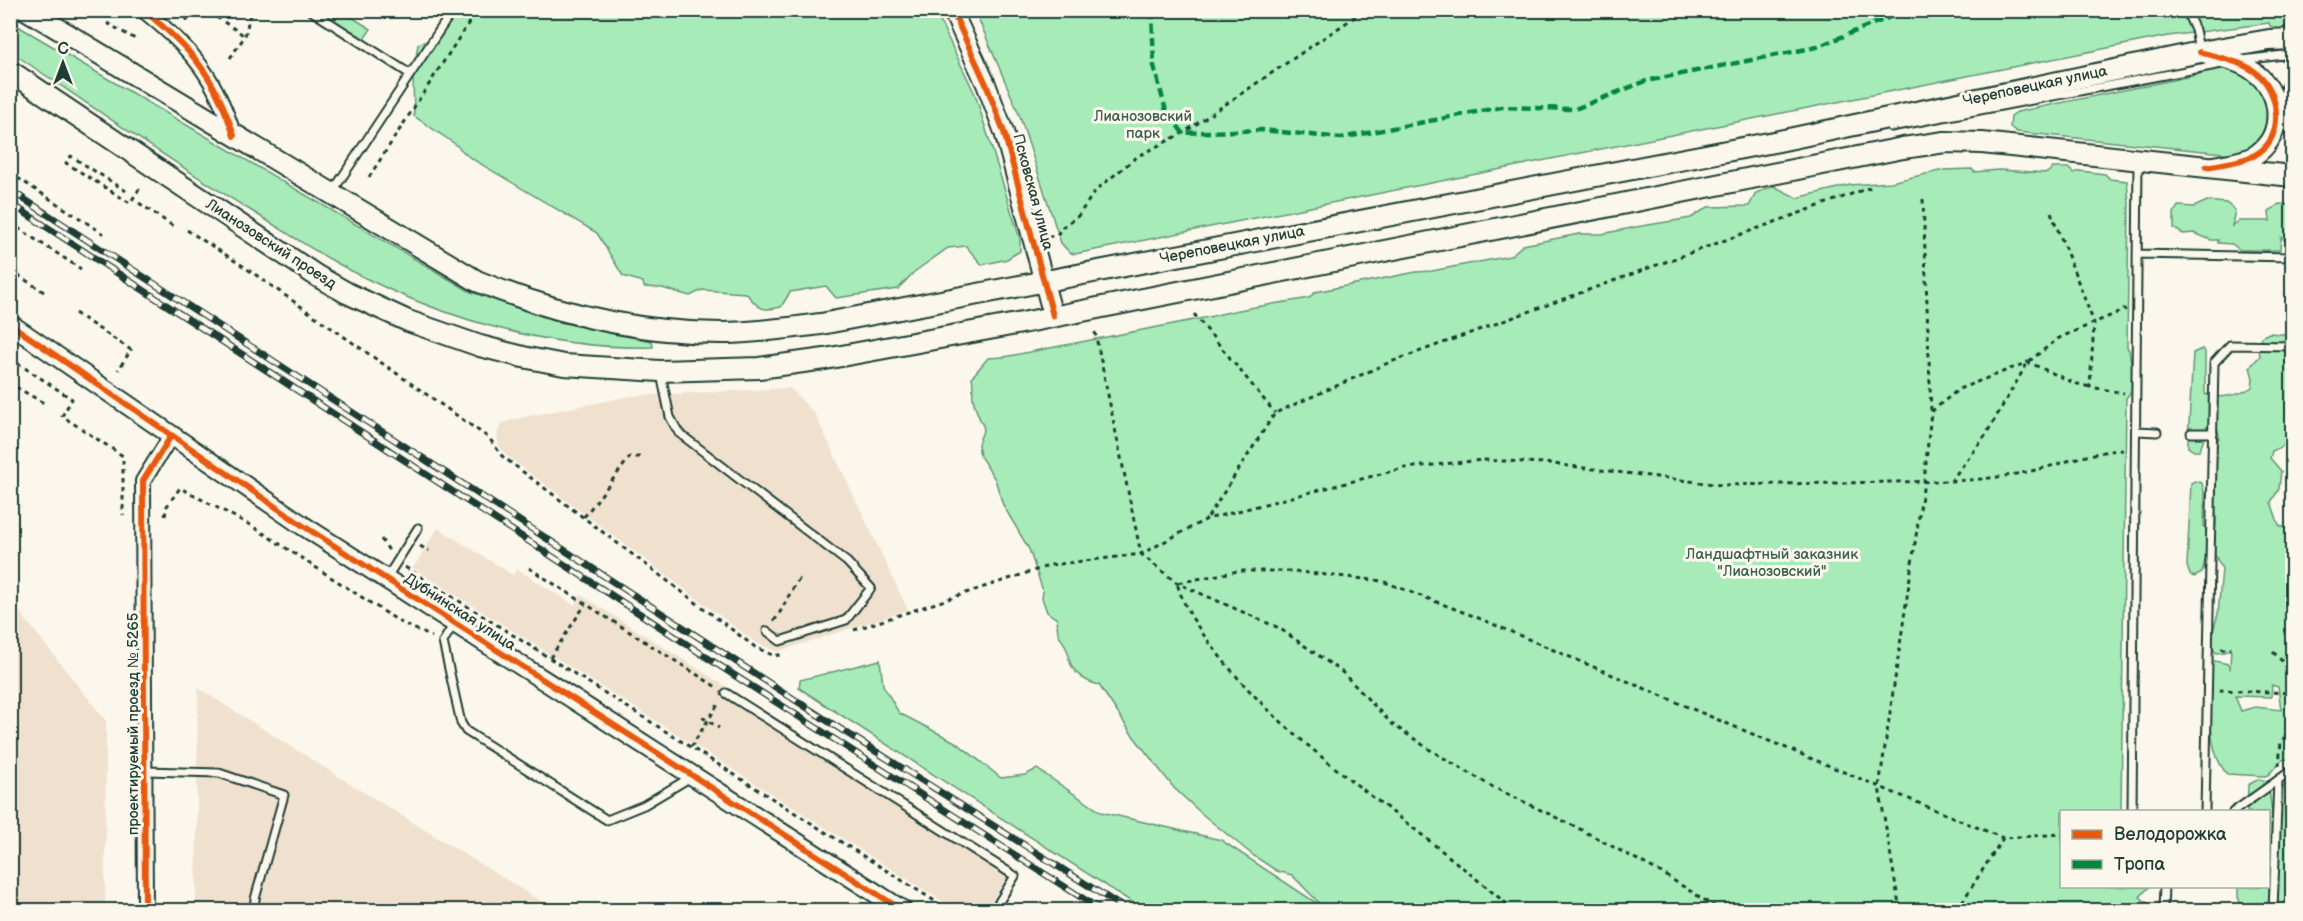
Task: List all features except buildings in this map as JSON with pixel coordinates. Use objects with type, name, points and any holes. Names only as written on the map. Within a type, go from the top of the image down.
[{"type":"main road","points":[[27,10],[331,193]]},
{"type":"main road","name":"Череповецкая улица","points":[[331,193],[477,280],[512,295],[597,320],[683,332],[722,333],[821,324],[1779,141],[2200,52],[2269,40],[2292,39]]},
{"type":"main road","name":"Лианозовский проезд","points":[[10,71],[317,276],[408,321],[480,346],[523,357],[564,365],[660,371],[759,368],[825,359],[1053,316]]},
{"type":"main road","points":[[1053,316],[1788,170],[1945,142],[1982,142],[2139,160],[2210,163],[2292,176]]},
{"type":"street","points":[[143,10],[176,37],[197,60],[216,89],[234,136]]},
{"type":"street","name":"Псковская улица","points":[[952,10],[986,84],[1004,132],[1053,316]]},
{"type":"street","points":[[2200,52],[2236,61],[2259,75],[2271,90],[2276,107],[2277,125],[2267,143],[2257,154],[2236,161],[2210,163]]},
{"type":"street","points":[[2292,84],[2289,96],[2289,116],[2292,125]]},
{"type":"street","name":"Дубнинская улица","points":[[10,324],[171,436],[386,579],[902,910]]},
{"type":"street","name":"проектируемый проезд № 5265","points":[[146,910],[143,481],[171,436]]},
{"type":"lane","points":[[310,10],[410,74]]},
{"type":"lane","points":[[331,193],[453,10]]},
{"type":"lane","points":[[2186,10],[2195,30],[2200,52]]},
{"type":"lane","name":"Череповецкая улица","points":[[1881,129],[2236,61],[2292,54]]},
{"type":"lane","points":[[1788,170],[1827,155],[1938,135],[1965,134]]},
{"type":"lane","name":"Череповецкая улица","points":[[1779,141],[1836,138]]},
{"type":"lane","points":[[2132,810],[2139,160]]},
{"type":"lane","points":[[2236,161],[2259,163]]},
{"type":"lane","points":[[2137,254],[2292,257]]},
{"type":"lane","points":[[2205,810],[2214,363],[2230,345],[2292,346]]},
{"type":"lane","points":[[660,371],[670,417],[679,433],[847,562],[871,588],[846,620],[780,641],[767,631]]},
{"type":"lane","points":[[2137,431],[2157,432]]},
{"type":"lane","points":[[2191,433],[2213,433]]},
{"type":"lane","points":[[386,579],[418,528]]},
{"type":"lane","points":[[454,622],[443,642],[461,723],[466,731],[607,820],[644,805],[693,776]]},
{"type":"lane","points":[[726,693],[1015,876],[994,910]]},
{"type":"lane","points":[[2236,810],[2292,770]]},
{"type":"lane","points":[[146,771],[219,772],[284,795],[255,899],[254,910]]},
{"type":"lane","points":[[2273,910],[2278,780]]},
{"type":"lane","points":[[2163,910],[2164,888]]},
{"type":"path","points":[[186,21],[193,10]]},
{"type":"path","points":[[230,58],[245,36],[251,10]]},
{"type":"path","points":[[369,177],[477,10]]},
{"type":"path","points":[[1048,237],[1058,234],[1060,228],[1078,216],[1096,189],[1138,156],[1183,133],[1365,10]]},
{"type":"path","points":[[209,12],[245,36]]},
{"type":"path","points":[[107,23],[137,40]]},
{"type":"path","points":[[126,191],[71,156],[66,163],[130,202],[142,185]]},
{"type":"path","points":[[10,173],[104,234]]},
{"type":"path","points":[[1207,519],[1275,413],[1388,363],[1871,187]]},
{"type":"path","points":[[1900,910],[1879,787],[1924,482],[1931,412],[1923,199]]},
{"type":"path","points":[[139,203],[173,226]]},
{"type":"path","points":[[2051,212],[2094,322],[2090,387]]},
{"type":"path","points":[[10,223],[81,269]]},
{"type":"path","points":[[187,230],[243,266],[489,438],[502,456],[755,647],[775,656],[786,653]]},
{"type":"path","points":[[10,270],[44,292]]},
{"type":"path","points":[[1931,412],[1959,389],[2028,362],[2059,338],[2138,304]]},
{"type":"path","points":[[75,313],[131,350],[118,370]]},
{"type":"path","points":[[1194,314],[1275,413]]},
{"type":"path","points":[[1095,332],[1141,554],[1178,583],[1280,628],[1342,672],[1392,724],[1432,751],[1491,786],[1576,827],[1662,873],[1720,910]]},
{"type":"path","points":[[10,358],[72,399],[62,416],[123,456],[123,515]]},
{"type":"path","points":[[2028,362],[2074,383],[2137,395]]},
{"type":"path","points":[[1951,481],[1985,436],[2028,362]]},
{"type":"path","points":[[16,387],[46,405]]},
{"type":"path","points":[[851,631],[1051,565],[1141,554],[1207,519],[1404,468],[1483,460],[1545,464],[1721,485],[1924,482],[1985,480],[2038,469],[2106,450],[2137,450]]},
{"type":"path","points":[[584,516],[630,456],[643,457]]},
{"type":"path","points":[[381,538],[397,561],[949,910]]},
{"type":"path","points":[[529,568],[726,693],[691,747]]},
{"type":"path","points":[[1178,583],[1238,571],[1292,571],[1382,581],[1476,617],[2003,838],[2060,834]]},
{"type":"path","points":[[755,647],[785,607],[789,592],[801,577]]},
{"type":"path","points":[[1178,583],[1183,602],[1200,630],[1223,661],[1260,702],[1307,746],[1514,910]]},
{"type":"path","points":[[550,658],[585,604]]},
{"type":"path","points":[[568,630],[574,634]]},
{"type":"path","points":[[558,633],[564,637]]},
{"type":"path","points":[[2273,652],[2292,671]]},
{"type":"path","points":[[2208,690],[2292,693]]},
{"type":"path","points":[[702,717],[719,728]]},
{"type":"path","points":[[2278,780],[2281,741],[2292,732]]},
{"type":"path","points":[[1957,910],[2003,838]]},
{"type":"shaded area","points":[[790,388],[815,414],[908,610],[777,652],[755,642],[507,456],[499,446],[497,435],[501,424],[510,420],[631,396]]},
{"type":"shaded area","points":[[438,528],[513,575],[517,569],[574,605],[581,595],[1013,868],[986,910],[956,910],[413,568]]},
{"type":"shaded area","points":[[11,601],[106,721],[105,910],[11,910]]},
{"type":"shaded area","points":[[198,688],[357,788],[555,910],[196,910]]},
{"type":"green space","name":"Лианозовский парк","points":[[2292,10],[2292,21],[2280,30],[2270,26],[2269,23],[2168,36],[1075,254],[1070,253],[1061,243],[1019,114],[975,11]]},
{"type":"green space","points":[[319,11],[342,11],[371,29],[364,39]]},
{"type":"green space","points":[[456,11],[935,11],[975,94],[1020,239],[1020,251],[1007,259],[982,265],[966,246],[948,248],[914,272],[898,289],[836,298],[826,286],[790,292],[781,307],[768,309],[757,305],[746,293],[702,290],[690,296],[662,288],[644,287],[643,282],[623,276],[597,233],[469,157],[455,144],[414,116],[413,77],[418,44],[439,37]]},
{"type":"green space","points":[[11,22],[471,292],[559,322],[652,341],[653,347],[570,342],[488,326],[409,298],[371,281],[313,250],[220,191],[11,52]]},
{"type":"green space","points":[[2218,66],[2252,74],[2268,103],[2267,129],[2254,147],[2233,154],[2017,132],[2010,127],[2011,116],[2017,112],[2197,75]]},
{"type":"green space","name":"Ландшафтный заказник \"Лианозовский\"","points":[[2053,168],[2068,168],[2074,173],[2080,171],[2105,174],[2110,179],[2127,181],[2129,203],[2127,347],[2135,387],[2126,398],[2121,810],[2060,810],[2060,888],[2148,888],[2140,897],[2156,910],[1333,910],[1320,904],[1292,875],[1277,871],[1254,856],[1202,814],[1174,788],[1131,733],[1099,685],[1089,682],[1076,673],[1059,634],[1057,619],[1047,612],[1042,598],[1043,591],[1029,549],[1003,505],[995,479],[980,456],[978,444],[984,428],[974,402],[972,377],[988,358],[1004,357],[1309,298],[1315,292],[1510,256],[1523,245],[1579,234],[1602,234],[1691,218],[1708,207],[1749,206],[1756,193],[1774,186],[1797,198],[1850,185],[1891,182],[1944,170],[1972,169],[1974,172],[1999,170],[2047,173]]},
{"type":"green space","points":[[2207,201],[2226,203],[2235,210],[2232,226],[2239,221],[2270,221],[2269,212],[2279,204],[2292,205],[2292,247],[2281,237],[2280,250],[2240,250],[2232,244],[2218,243],[2218,240],[2211,240],[2194,233],[2183,234],[2174,228],[2174,213],[2178,206],[2194,207]]},
{"type":"green space","points":[[2269,333],[2292,335],[2292,390],[2288,398],[2287,428],[2283,446],[2272,451],[2270,458],[2281,471],[2279,489],[2271,502],[2279,525],[2290,531],[2292,466],[2292,765],[2287,759],[2282,760],[2268,775],[2264,776],[2227,774],[2216,754],[2211,720],[2210,663],[2215,661],[2228,664],[2230,668],[2231,648],[2225,652],[2216,653],[2213,649],[2212,634],[2218,614],[2222,569],[2214,553],[2207,552],[2202,573],[2194,577],[2190,575],[2187,566],[2191,483],[2195,481],[2202,483],[2205,495],[2204,526],[2209,532],[2216,526],[2214,456],[2219,437],[2218,430],[2214,427],[2208,428],[2199,451],[2188,447],[2193,353],[2202,349],[2205,352],[2205,394],[2223,397],[2236,394],[2252,387],[2253,378],[2250,367],[2260,356],[2258,345],[2261,337]],"holes":[[[2272,685],[2278,687],[2281,710],[2255,707],[2241,711],[2235,696],[2271,697]]]},
{"type":"green space","points":[[880,660],[883,685],[899,713],[957,743],[1001,778],[1025,775],[1037,769],[1101,812],[1221,840],[1327,910],[1144,910],[799,688],[800,680]]},
{"type":"green space","points":[[2292,774],[2292,910],[2243,910],[2238,897],[2238,888],[2270,888],[2270,862],[2277,851],[2279,799],[2288,776]]},
{"type":"green space","points":[[2259,779],[2268,781],[2274,828],[2270,842],[2270,810],[2247,810],[2248,785]]},
{"type":"railway","points":[[10,190],[823,718],[1127,910]]},
{"type":"railway","points":[[10,203],[737,677],[1101,910]]},
{"type":"marked path","points":[[1152,10],[1154,66],[1166,111],[1183,133],[1262,130],[1341,138],[1502,107],[1575,109],[1646,81],[1817,47],[1907,10]]},
{"type":"cycle path","points":[[143,10],[175,38],[200,65],[219,96],[234,136]]},
{"type":"cycle path","points":[[952,10],[986,84],[1004,132],[1053,316]]},
{"type":"cycle path","points":[[2200,52],[2239,63],[2259,75],[2272,94],[2276,117],[2271,139],[2255,155],[2206,167]]},
{"type":"cycle path","points":[[10,324],[302,525],[902,910]]},
{"type":"cycle path","points":[[145,910],[143,481],[171,436]]}]
